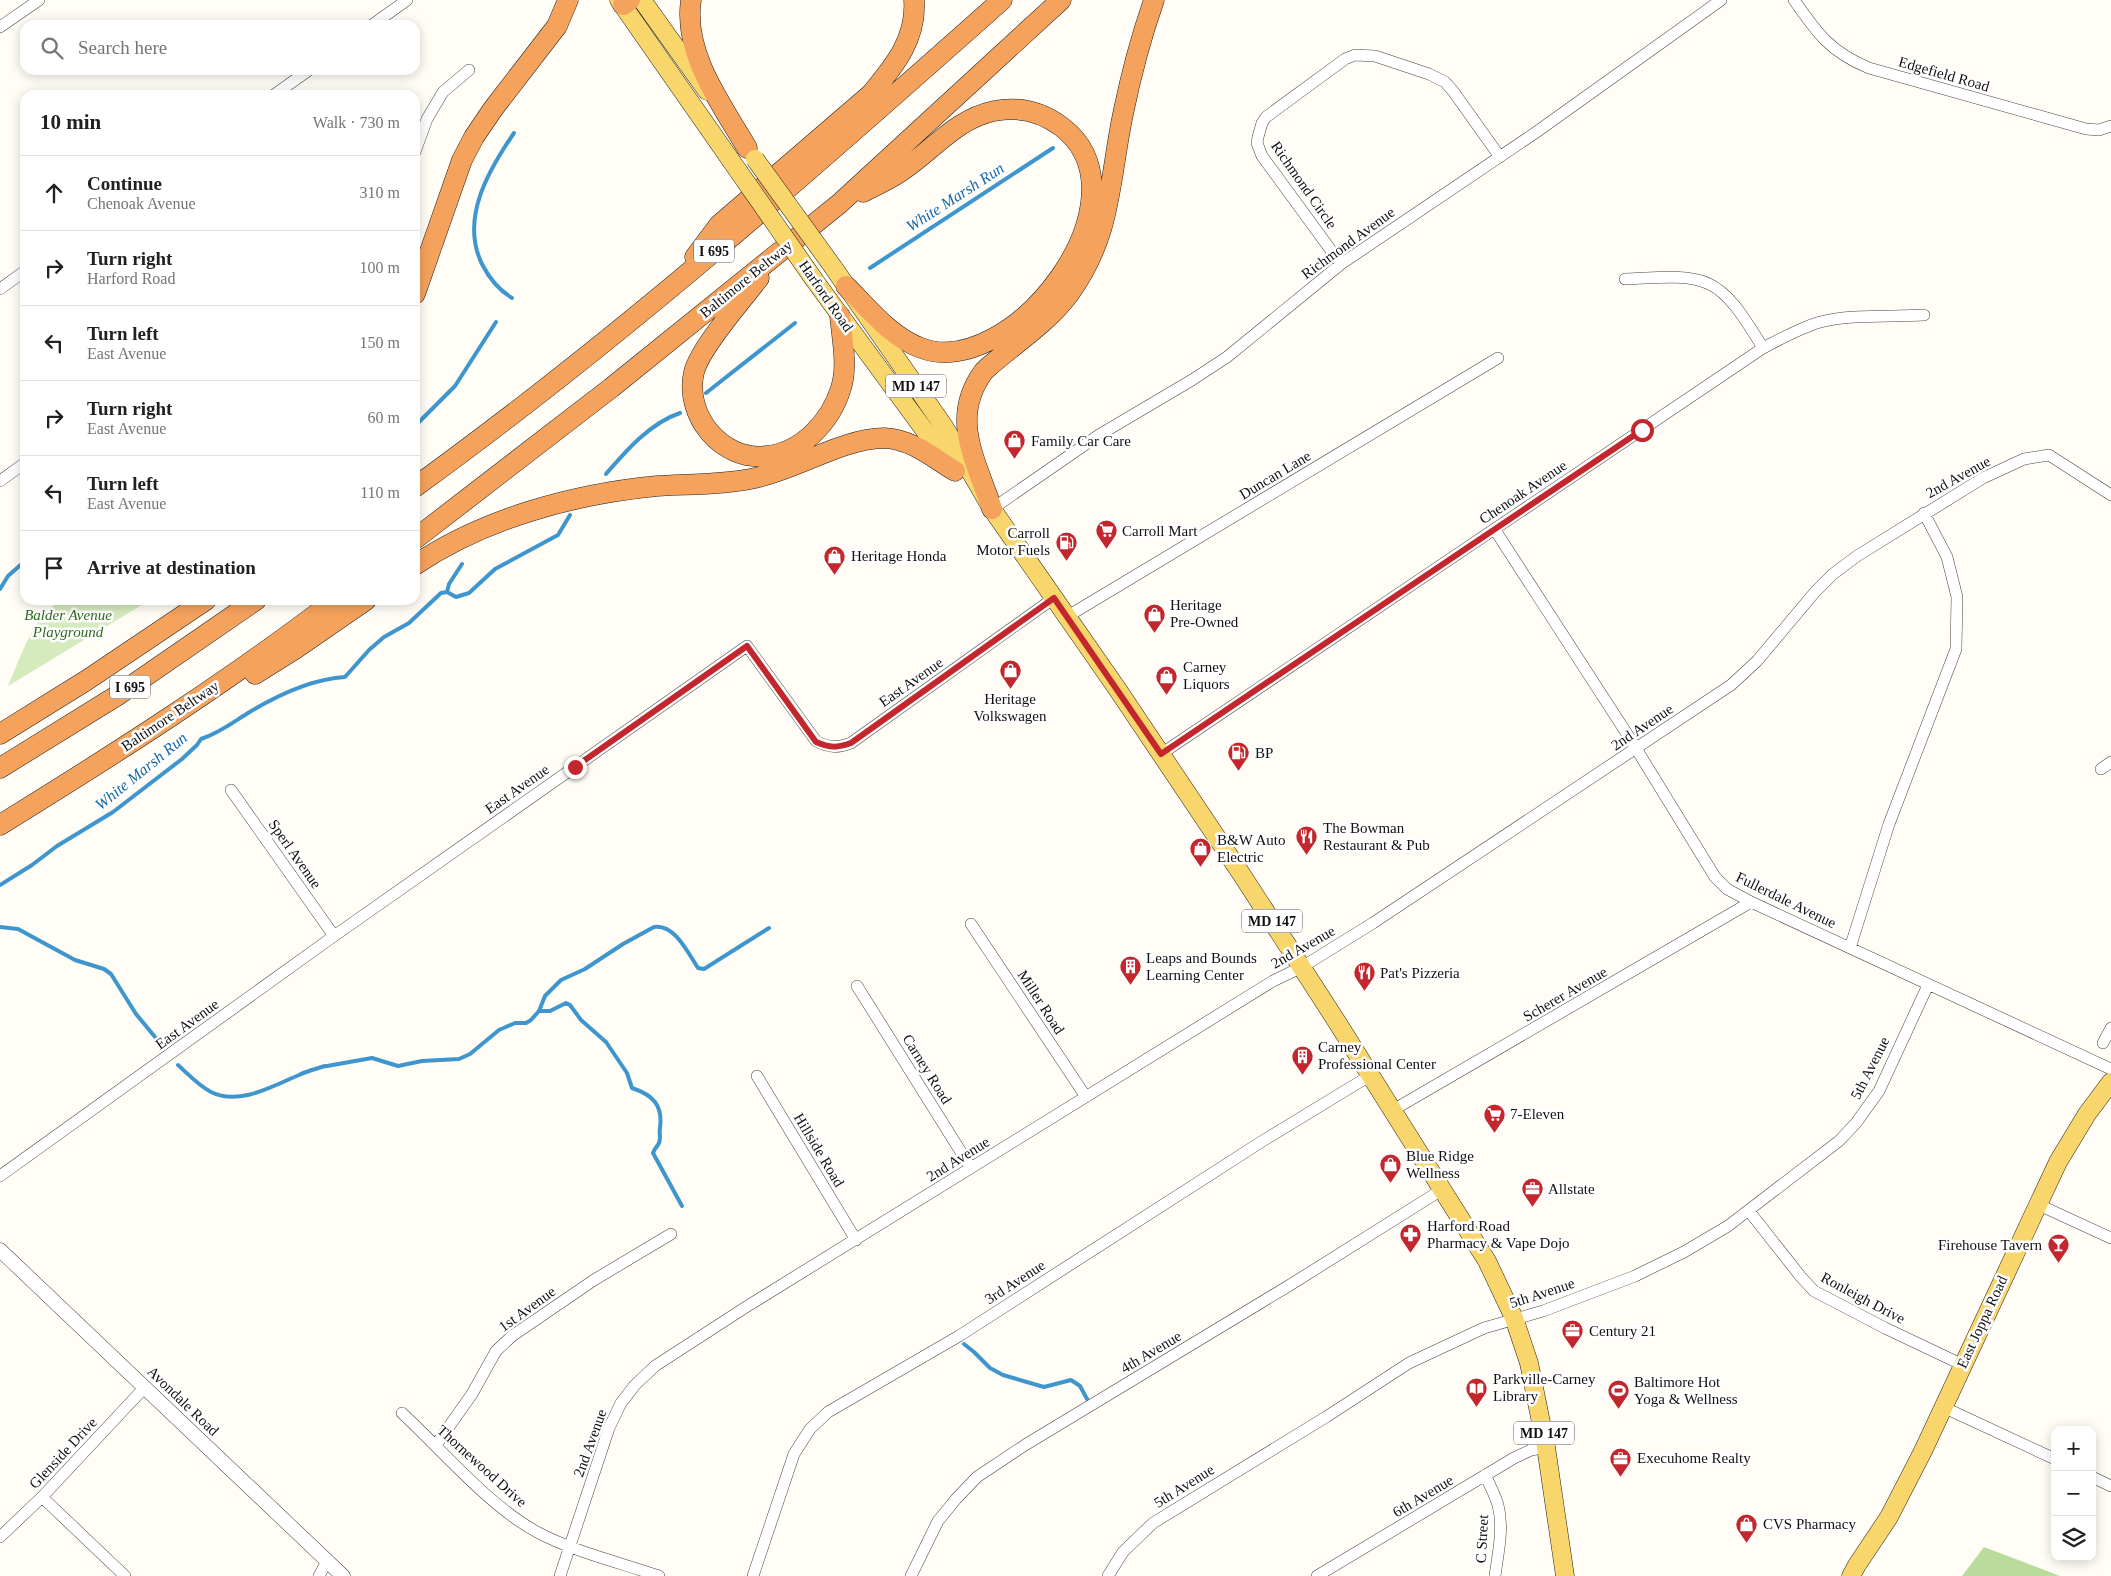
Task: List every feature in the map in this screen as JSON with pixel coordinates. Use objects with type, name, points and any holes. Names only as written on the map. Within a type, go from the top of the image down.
[{"type":"highway","points":[[420,280],[462,160],[474,137],[493,109],[557,26],[568,0]]},
{"type":"highway","points":[[691,0],[690,31],[696,54],[707,78],[751,153]]},
{"type":"highway","points":[[676,283],[719,225],[871,94],[892,69],[908,42],[915,12],[914,0]]},
{"type":"highway","name":"I 695","points":[[420,483],[580,360],[676,283],[808,172],[1002,0]]},
{"type":"highway","name":"Baltimore Beltway","points":[[420,535],[603,394],[839,204],[1061,0]]},
{"type":"highway","points":[[992,508],[967,433],[967,404],[977,380],[984,371],[1052,314],[1082,275],[1092,256],[1108,211],[1122,116],[1139,46],[1154,0]]},
{"type":"highway","points":[[839,204],[903,170],[961,124],[977,116],[1008,109],[1033,111],[1055,122],[1064,129],[1073,138],[1087,160],[1093,190],[1092,204],[1079,244],[1055,283],[1021,319],[992,340],[978,347],[948,354],[923,349],[909,343],[892,332],[846,286]]},
{"type":"highway","points":[[777,253],[704,351],[695,369],[692,393],[694,404],[704,426],[710,434],[731,449],[756,456],[768,456],[789,450],[816,432],[827,418],[842,386],[843,352],[840,316]]},
{"type":"highway","points":[[420,562],[466,537],[553,505],[610,492],[753,478],[788,469],[863,440],[885,438],[902,441],[916,446],[955,471]]},
{"type":"highway","points":[[0,734],[87,680],[199,605]]},
{"type":"highway","name":"I 695","points":[[0,768],[118,695],[249,605]]},
{"type":"highway","name":"Baltimore Beltway","points":[[0,825],[152,730],[290,635],[329,605]]},
{"type":"highway","points":[[152,730],[267,667],[359,605]]},
{"type":"main road","name":"Harford Road","points":[[642,0],[833,267],[945,428],[992,508],[1068,616],[1302,967]]},
{"type":"main road","name":"Harford Road","points":[[624,2],[739,172],[840,316],[955,471],[992,508]]},
{"type":"main road","name":"MD 147","points":[[1302,967],[1487,1260],[1514,1318],[1529,1363],[1546,1447],[1565,1576]]},
{"type":"main road","name":"East Joppa Road","points":[[1842,1576],[1854,1570],[1889,1517],[1963,1365],[2037,1204],[2073,1136],[2111,1082]]},
{"type":"street","points":[[0,27],[39,0]]},
{"type":"street","points":[[379,20],[407,0]]},
{"type":"street","name":"Richmond Avenue","points":[[992,508],[1099,435],[1192,380],[1226,357],[1341,264],[1500,157],[1721,0]]},
{"type":"street","name":"Edgefield Road","points":[[1794,0],[1826,43],[1839,54],[1869,68],[2086,129],[2099,130],[2111,126]]},
{"type":"street","name":"Richmond Circle","points":[[1341,264],[1266,162],[1257,143],[1259,129],[1266,117],[1345,59],[1356,55],[1375,56],[1429,74],[1444,82],[1453,91],[1500,157]]},
{"type":"street","points":[[420,139],[427,120],[443,92],[470,70]]},
{"type":"street","points":[[281,90],[302,75]]},
{"type":"street","points":[[0,288],[20,274]]},
{"type":"street","points":[[1625,279],[1676,276],[1707,282],[1722,290],[1733,302],[1764,348]]},
{"type":"street","name":"Chenoak Avenue","points":[[1161,754],[1764,348],[1790,334],[1821,322],[1851,318],[1924,315]]},
{"type":"street","name":"Duncan Lane","points":[[1068,616],[1498,358]]},
{"type":"street","name":"2nd Avenue","points":[[560,1576],[609,1428],[621,1403],[635,1385],[655,1366],[1273,981],[1302,967],[1636,749],[1731,685],[1757,660],[1815,592],[1833,574],[1857,556],[1982,478],[2024,460],[2049,455],[2111,495]]},
{"type":"street","points":[[0,481],[20,467]]},
{"type":"street","points":[[1850,948],[1889,824],[1956,649],[1957,598],[1947,557],[1924,513]]},
{"type":"street","name":"Fullerdale Avenue","points":[[1495,530],[1636,749],[1715,877],[1727,889],[1751,902],[2111,1070]]},
{"type":"street","name":"East Avenue","points":[[0,1176],[334,936],[747,646],[816,742],[838,748],[851,743],[1054,598]]},
{"type":"street","points":[[2101,769],[2111,762]]},
{"type":"street","name":"Sperl Avenue","points":[[231,790],[334,936]]},
{"type":"street","name":"Scherer Avenue","points":[[1393,1110],[1751,902]]},
{"type":"street","name":"Miller Road","points":[[971,924],[1086,1097]]},
{"type":"street","name":"5th Avenue","points":[[1108,1576],[1123,1552],[1153,1523],[1326,1417],[1409,1363],[1484,1328],[1543,1311],[1635,1276],[1708,1239],[1749,1211],[1839,1141],[1856,1123],[1879,1091],[1928,985]]},
{"type":"street","name":"Carney Road","points":[[857,986],[971,1168]]},
{"type":"street","points":[[2104,1043],[2111,1028]]},
{"type":"street","name":"3rd Avenue","points":[[753,1576],[794,1454],[810,1429],[828,1412],[959,1336],[1261,1142],[1370,1075]]},
{"type":"street","name":"Hillside Road","points":[[757,1076],[856,1240]]},
{"type":"street","name":"4th Avenue","points":[[911,1576],[938,1521],[956,1498],[977,1477],[1025,1445],[1290,1285],[1443,1189]]},
{"type":"street","points":[[2037,1204],[2111,1238]]},
{"type":"street","name":"Ronleigh Drive","points":[[1749,1211],[1814,1291],[1885,1328],[1963,1365]]},
{"type":"street","name":"1st Avenue","points":[[436,1446],[472,1394],[496,1351],[512,1336],[594,1280],[671,1234]]},
{"type":"street","name":"Avondale Road","points":[[0,1250],[343,1576]]},
{"type":"street","name":"Glenside Drive","points":[[0,1537],[42,1497],[145,1387]]},
{"type":"street","points":[[1943,1407],[2051,1457]]},
{"type":"street","name":"Thornewood Drive","points":[[402,1414],[505,1510],[538,1532],[570,1546],[659,1576]]},
{"type":"street","name":"6th Avenue","points":[[1318,1576],[1530,1450],[1546,1447]]},
{"type":"street","name":"C Street","points":[[1486,1475],[1497,1500],[1500,1518],[1501,1531],[1495,1576]]},
{"type":"street","points":[[2096,1479],[2111,1486]]},
{"type":"street","points":[[42,1497],[125,1576]]},
{"type":"street","points":[[319,1576],[327,1561]]},
{"type":"green space","name":"Balder Avenue Playground","points":[[55,605],[142,605],[8,686],[35,627]]},
{"type":"green space","points":[[1984,1547],[2060,1576],[1962,1576]]},
{"type":"waterway","points":[[512,298],[491,279],[482,264],[476,247],[474,230],[480,196],[487,179],[514,133]]},
{"type":"waterway","name":"White Marsh Run","points":[[870,268],[1053,148]]},
{"type":"waterway","points":[[420,421],[455,386],[496,322]]},
{"type":"waterway","name":"White Marsh Run","points":[[706,393],[795,323]]},
{"type":"waterway","name":"White Marsh Run","points":[[606,474],[639,439],[659,424],[680,413]]},
{"type":"waterway","name":"White Marsh Run","points":[[0,885],[32,865],[57,846],[113,812],[182,759],[201,739],[220,731],[282,695],[320,681],[345,677],[369,650],[384,637],[409,623],[441,593],[447,592],[456,597],[469,593],[495,569],[558,535],[570,515]]},
{"type":"waterway","points":[[447,592],[449,584],[462,564]]},
{"type":"waterway","points":[[0,589],[8,576],[20,565]]},
{"type":"waterway","points":[[0,927],[18,929],[75,960],[104,969],[111,974],[136,1014],[160,1043]]},
{"type":"waterway","points":[[327,1066],[372,1058],[398,1066],[422,1061],[459,1059],[470,1054],[499,1030],[515,1023],[526,1023],[531,1020],[539,1011],[545,996],[561,980],[585,969],[623,944],[654,927],[662,927],[675,935],[698,968],[704,969],[769,928]]},
{"type":"waterway","points":[[539,1011],[550,1011],[566,1003],[570,1005],[581,1020],[606,1042],[627,1073],[632,1088],[646,1094],[655,1102],[661,1120],[660,1140],[653,1153],[682,1206]]},
{"type":"waterway","points":[[178,1065],[197,1083],[211,1092],[233,1097],[256,1093],[305,1072],[325,1066]]},
{"type":"waterway","points":[[964,1344],[990,1368],[1003,1375],[1044,1387],[1071,1380],[1080,1386],[1087,1399]]},
{"type":"place","name":"Family Car Care","points":[[1015,460]]},
{"type":"place","name":"Carroll Mart","points":[[1106,550]]},
{"type":"place","name":"Carroll Motor Fuels","points":[[1066,561]]},
{"type":"place","name":"Heritage Honda","points":[[835,575]]},
{"type":"place","name":"Heritage Pre-Owned","points":[[1154,633]]},
{"type":"place","name":"Heritage Volkswagen","points":[[1010,690]]},
{"type":"place","name":"Carney Liquors","points":[[1167,695]]},
{"type":"place","name":"BP","points":[[1239,772]]},
{"type":"place","name":"The Bowman Restaurant & Pub","points":[[1307,856]]},
{"type":"place","name":"B&W Auto Electric","points":[[1201,868]]},
{"type":"place","name":"Leaps and Bounds Learning Center","points":[[1130,986]]},
{"type":"place","name":"Pat's Pizzeria","points":[[1364,992]]},
{"type":"place","name":"Carney Professional Center","points":[[1302,1075]]},
{"type":"place","name":"7-Eleven","points":[[1494,1133]]},
{"type":"place","name":"Blue Ridge Wellness","points":[[1390,1184]]},
{"type":"place","name":"Allstate","points":[[1532,1208]]},
{"type":"place","name":"Harford Road Pharmacy & Vape Dojo","points":[[1411,1254]]},
{"type":"place","name":"Firehouse Tavern","points":[[2058,1264]]},
{"type":"place","name":"Century 21","points":[[1573,1350]]},
{"type":"place","name":"Parkville-Carney Library","points":[[1477,1407]]},
{"type":"place","name":"Baltimore Hot Yoga & Wellness","points":[[1618,1410]]},
{"type":"place","name":"Execuhome Realty","points":[[1621,1477]]},
{"type":"place","name":"CVS Pharmacy","points":[[1747,1543]]},
{"type":"route","points":[[575,767],[747,646],[816,742],[838,748],[851,743],[1054,598],[1161,754],[1642,430]]}]
